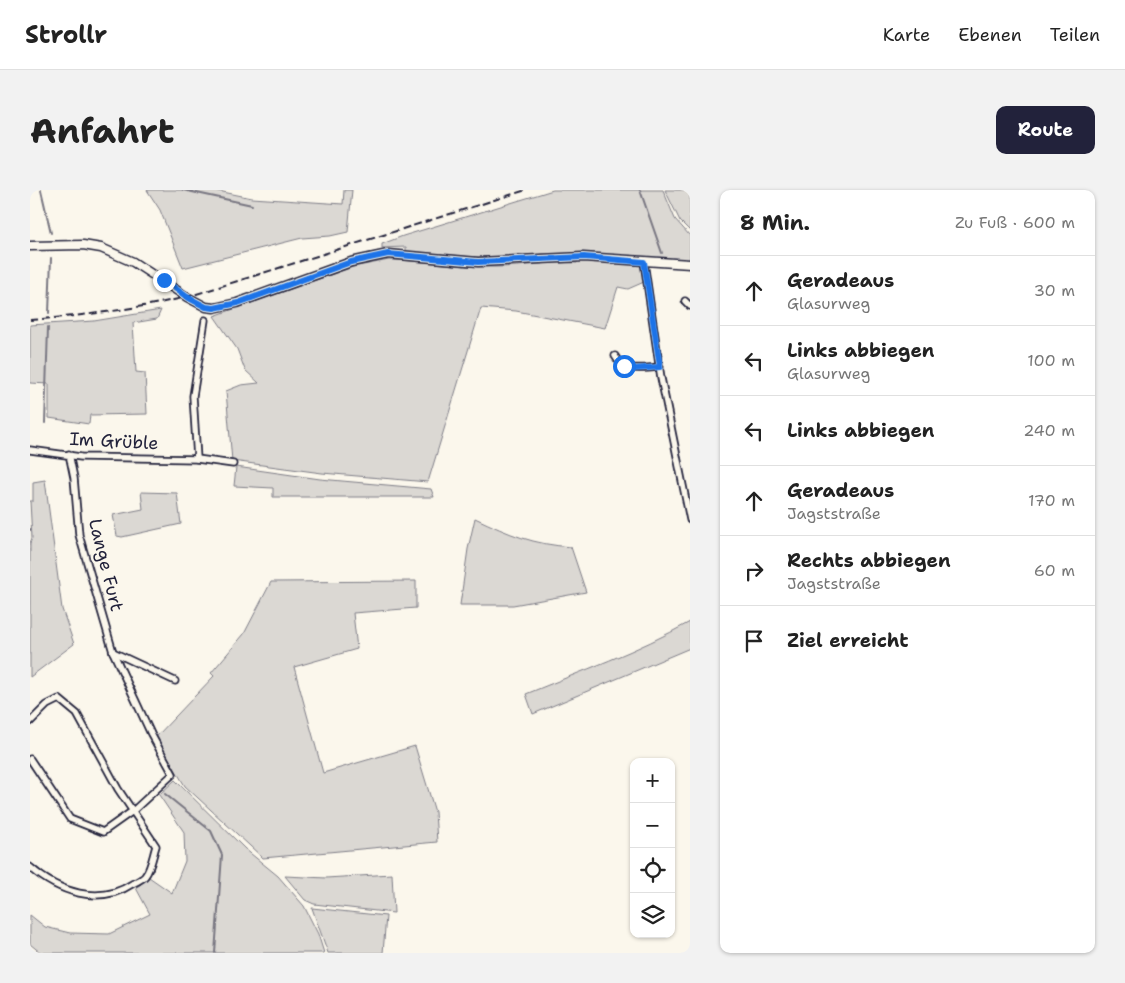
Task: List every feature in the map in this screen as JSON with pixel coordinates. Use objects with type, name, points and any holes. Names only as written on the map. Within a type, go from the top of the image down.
[{"type":"main road","points":[[30,246],[83,245],[101,248],[118,254],[149,271],[187,297],[206,307],[214,308],[238,303],[351,262],[388,254],[478,262],[584,257],[690,264]]},
{"type":"street","points":[[644,262],[660,367],[690,520]]},
{"type":"street","points":[[686,301],[690,306]]},
{"type":"street","points":[[197,459],[194,396],[205,320]]},
{"type":"street","points":[[615,356],[619,363],[628,368],[660,367]]},
{"type":"street","name":"Im Grüble","points":[[30,450],[81,457],[197,459],[233,464]]},
{"type":"street","name":"Lange Furt","points":[[69,454],[74,478],[80,535],[113,652],[172,774],[134,810]]},
{"type":"street","points":[[113,652],[175,681]]},
{"type":"street","points":[[30,722],[47,706],[59,699],[77,714],[118,789],[134,810],[156,846],[146,876],[118,893],[91,895],[64,889],[41,877],[30,867]]},
{"type":"street","points":[[30,760],[70,819],[102,832],[134,810]]},
{"type":"shaded area","points":[[147,190],[213,190],[252,198],[343,204],[344,190],[352,190],[348,232],[330,236],[302,238],[183,268],[160,210]]},
{"type":"shaded area","points":[[553,190],[663,190],[675,219],[690,236],[690,260],[543,254],[473,257],[406,251],[406,247],[382,248],[382,244],[403,236]]},
{"type":"shaded area","points":[[665,190],[690,190],[690,231],[680,221]]},
{"type":"shaded area","points":[[389,260],[483,267],[577,263],[578,260],[642,265],[644,282],[628,289],[618,287],[605,328],[516,311],[481,308],[428,482],[322,473],[232,461],[226,391],[241,385],[259,383],[245,370],[237,349],[214,316],[353,267]]},
{"type":"shaded area","points":[[161,310],[157,319],[133,323],[136,372],[145,373],[147,414],[90,415],[89,424],[49,418],[49,384],[30,383],[30,325],[94,321]]},
{"type":"shaded area","points":[[236,467],[320,479],[431,489],[434,497],[273,497],[273,488],[234,486]]},
{"type":"shaded area","points":[[45,480],[62,609],[74,644],[30,677],[30,543],[32,538],[30,501],[33,501],[33,482]]},
{"type":"shaded area","points":[[141,492],[177,493],[181,524],[122,537],[117,536],[113,515],[143,509]]},
{"type":"shaded area","points":[[475,518],[522,538],[545,544],[571,547],[586,592],[513,605],[460,605],[468,549]]},
{"type":"shaded area","points":[[416,581],[416,608],[353,613],[357,649],[294,667],[323,773],[415,746],[435,812],[437,842],[263,858],[185,786],[156,737],[214,676],[211,673],[244,634],[271,582]]},
{"type":"shaded area","points":[[690,622],[690,648],[533,714],[526,694],[630,651]]},
{"type":"shaded area","points":[[175,780],[245,849],[278,876],[304,906],[318,934],[324,953],[41,953],[30,944],[30,915],[45,927],[70,933],[109,934],[150,914],[136,888],[149,877],[172,893],[185,861],[184,832],[159,795]]},
{"type":"shaded area","points":[[392,874],[394,913],[314,904],[305,900],[285,876],[326,878]]},
{"type":"shaded area","points":[[312,908],[386,916],[383,953],[328,953]]},
{"type":"waterway","points":[[41,190],[51,233]]},
{"type":"waterway","points":[[183,190],[252,205]]},
{"type":"waterway","points":[[640,190],[662,253]]},
{"type":"waterway","points":[[49,313],[51,258]]},
{"type":"waterway","points":[[45,423],[48,327]]},
{"type":"waterway","points":[[165,794],[211,831],[222,855],[215,953]]},
{"type":"railway","points":[[30,320],[109,312],[187,297],[526,190]]},
{"type":"route","points":[[164,280],[187,297],[206,307],[214,308],[238,303],[351,262],[388,254],[478,262],[584,257],[644,262],[660,367],[633,369],[624,366]]}]
